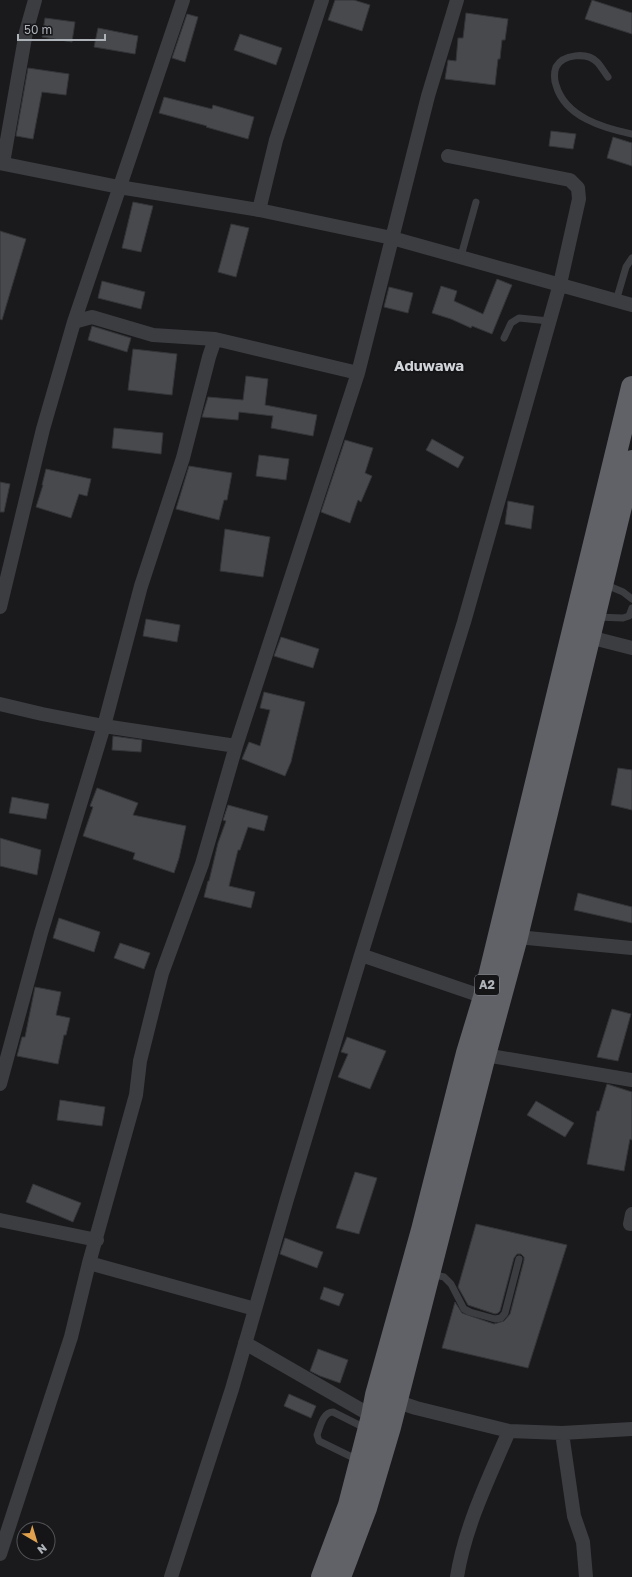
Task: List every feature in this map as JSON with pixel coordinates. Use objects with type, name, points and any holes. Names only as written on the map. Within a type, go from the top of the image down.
[{"type":"highway","name":"A2","points":[[322,1577],[349,1505],[376,1395],[422,1230],[467,1053],[484,997],[632,387]]},
{"type":"highway","name":"A2","points":[[340,1577],[366,1508],[396,1402],[485,1055],[517,937],[632,461]]},
{"type":"street","points":[[35,0],[26,32],[2,163],[119,187],[258,210],[392,238],[461,256],[632,305]]},
{"type":"street","points":[[0,607],[43,429],[74,322],[183,0]]},
{"type":"street","points":[[258,210],[276,140],[322,0]]},
{"type":"street","points":[[0,1554],[71,1336],[89,1263],[97,1240],[136,1095],[140,1061],[162,973],[202,864],[236,746],[358,373],[428,96],[457,0]]},
{"type":"street","points":[[171,1577],[232,1389],[360,956],[464,622],[560,284],[579,199],[578,188],[570,180],[448,156]]},
{"type":"street","points":[[74,322],[92,317],[153,335],[215,339],[358,373]]},
{"type":"street","points":[[0,1084],[41,933],[104,726],[141,586],[184,458],[209,357],[215,339]]},
{"type":"street","points":[[592,627],[632,648]]},
{"type":"street","points":[[0,704],[104,726],[236,746]]},
{"type":"street","points":[[517,937],[632,948]]},
{"type":"street","points":[[360,956],[484,997]]},
{"type":"street","points":[[485,1055],[632,1080]]},
{"type":"street","points":[[0,1220],[97,1240]]},
{"type":"street","points":[[89,1263],[255,1309]]},
{"type":"street","points":[[245,1343],[370,1423]]},
{"type":"street","points":[[376,1395],[416,1408],[509,1431],[562,1433],[632,1429]]},
{"type":"street","points":[[457,1577],[460,1556],[471,1523],[509,1431]]},
{"type":"street","points":[[562,1433],[574,1516],[583,1542],[586,1577]]},
{"type":"lane","points":[[608,77],[597,62],[586,56],[574,56],[562,61],[556,68],[554,80],[559,96],[569,108],[586,120],[621,132],[632,134]]},
{"type":"lane","points":[[461,256],[476,202]]},
{"type":"lane","points":[[616,301],[626,267],[632,258]]},
{"type":"lane","points":[[504,338],[513,320],[519,318],[549,321]]},
{"type":"lane","points":[[602,583],[623,592],[632,599]]},
{"type":"lane","points":[[592,627],[629,616],[632,608]]},
{"type":"lane","points":[[429,1273],[444,1277],[451,1284],[464,1309],[495,1319],[501,1318],[505,1314],[519,1259]]},
{"type":"lane","points":[[360,1462],[319,1440],[317,1435],[325,1414],[330,1412],[370,1423]]},
{"type":"building","points":[[335,0],[354,0],[370,5],[362,31],[328,20]]},
{"type":"building","points":[[592,0],[632,13],[632,34],[585,19]]},
{"type":"building","points":[[466,13],[508,19],[505,40],[502,40],[500,59],[498,59],[495,85],[445,79],[448,60],[456,61],[458,38],[463,38]]},
{"type":"building","points":[[187,14],[198,17],[185,62],[172,58]]},
{"type":"building","points":[[45,18],[75,22],[72,42],[42,37]]},
{"type":"building","points":[[98,28],[138,36],[135,54],[94,47]]},
{"type":"building","points":[[240,34],[282,48],[276,65],[234,50]]},
{"type":"building","points":[[28,68],[69,74],[66,95],[42,92],[33,139],[16,136]]},
{"type":"building","points":[[164,97],[212,109],[213,105],[254,117],[248,139],[159,113]]},
{"type":"building","points":[[551,131],[576,134],[573,149],[549,146]]},
{"type":"building","points":[[613,137],[632,143],[632,166],[607,158]]},
{"type":"building","points":[[133,202],[153,206],[141,252],[122,248]]},
{"type":"building","points":[[231,224],[249,228],[236,277],[218,272]]},
{"type":"building","points":[[0,231],[26,239],[2,320],[0,319]]},
{"type":"building","points":[[497,279],[512,285],[492,334],[472,326],[471,328],[451,319],[432,313],[441,286],[457,291],[454,301],[483,314]]},
{"type":"building","points":[[102,281],[145,292],[141,309],[98,298]]},
{"type":"building","points":[[389,287],[413,293],[408,313],[384,307]]},
{"type":"building","points":[[92,326],[131,338],[127,352],[88,340]]},
{"type":"building","points":[[133,349],[177,354],[172,395],[128,390]]},
{"type":"building","points":[[246,376],[268,379],[265,405],[317,415],[313,436],[271,428],[273,416],[239,412],[238,420],[202,417],[208,397],[243,400]]},
{"type":"building","points":[[114,428],[163,433],[161,454],[112,448]]},
{"type":"building","points":[[432,439],[464,457],[458,468],[426,450]]},
{"type":"building","points":[[345,440],[373,448],[365,473],[372,476],[361,502],[358,500],[350,523],[321,512]]},
{"type":"building","points":[[259,455],[289,459],[286,480],[256,476]]},
{"type":"building","points":[[189,466],[232,473],[227,500],[224,500],[219,520],[176,509]]},
{"type":"building","points":[[46,469],[91,479],[87,496],[79,494],[71,518],[36,507]]},
{"type":"building","points":[[0,482],[10,484],[4,512],[0,512]]},
{"type":"building","points":[[508,501],[534,506],[531,529],[505,524]]},
{"type":"building","points":[[225,529],[270,537],[263,577],[220,571]]},
{"type":"building","points":[[146,619],[180,625],[177,642],[143,636]]},
{"type":"building","points":[[281,637],[319,649],[313,668],[274,656]]},
{"type":"building","points":[[264,692],[305,702],[291,762],[285,776],[242,759],[249,742],[260,746],[270,710],[260,708]]},
{"type":"building","points":[[113,736],[142,740],[141,752],[112,750]]},
{"type":"building","points":[[618,768],[632,770],[632,810],[611,805]]},
{"type":"building","points":[[97,788],[138,803],[133,815],[186,826],[174,873],[133,859],[135,853],[83,836],[93,807],[90,806]]},
{"type":"building","points":[[12,797],[49,804],[46,819],[9,813]]},
{"type":"building","points":[[228,805],[268,816],[264,831],[248,827],[240,850],[238,850],[229,886],[255,892],[251,908],[204,897],[218,843],[226,821],[223,820]]},
{"type":"building","points":[[0,838],[41,850],[37,875],[0,866]]},
{"type":"building","points":[[578,893],[632,907],[632,923],[574,910]]},
{"type":"building","points":[[59,918],[100,932],[94,952],[53,938]]},
{"type":"building","points":[[120,943],[150,953],[144,969],[114,958]]},
{"type":"building","points":[[35,987],[61,992],[56,1015],[70,1018],[66,1035],[64,1035],[58,1064],[17,1056],[22,1037],[25,1037]]},
{"type":"building","points":[[612,1009],[631,1014],[618,1061],[597,1057]]},
{"type":"building","points":[[347,1037],[386,1051],[370,1089],[338,1077],[348,1054],[341,1052]]},
{"type":"building","points":[[607,1084],[632,1092],[632,1140],[630,1139],[624,1171],[587,1164],[597,1111],[599,1111]]},
{"type":"building","points":[[60,1100],[105,1107],[102,1126],[57,1120]]},
{"type":"building","points":[[536,1101],[574,1123],[565,1137],[527,1115]]},
{"type":"building","points":[[355,1172],[377,1178],[359,1234],[336,1228]]},
{"type":"building","points":[[33,1184],[81,1203],[73,1222],[26,1202]]},
{"type":"building","points":[[476,1224],[567,1245],[528,1368],[442,1348],[455,1302],[462,1313],[494,1324],[504,1321],[510,1314],[524,1260],[524,1257],[521,1254],[517,1254],[514,1258],[500,1311],[498,1313],[495,1314],[468,1305],[458,1287]]},
{"type":"building","points":[[285,1238],[323,1252],[317,1268],[280,1254]]},
{"type":"building","points":[[324,1287],[344,1294],[339,1306],[320,1299]]},
{"type":"building","points":[[318,1349],[348,1360],[340,1383],[310,1371]]},
{"type":"building","points":[[289,1394],[316,1406],[311,1418],[284,1406]]},
{"type":"district","name":"Aduwawa","points":[[429,366]]}]
